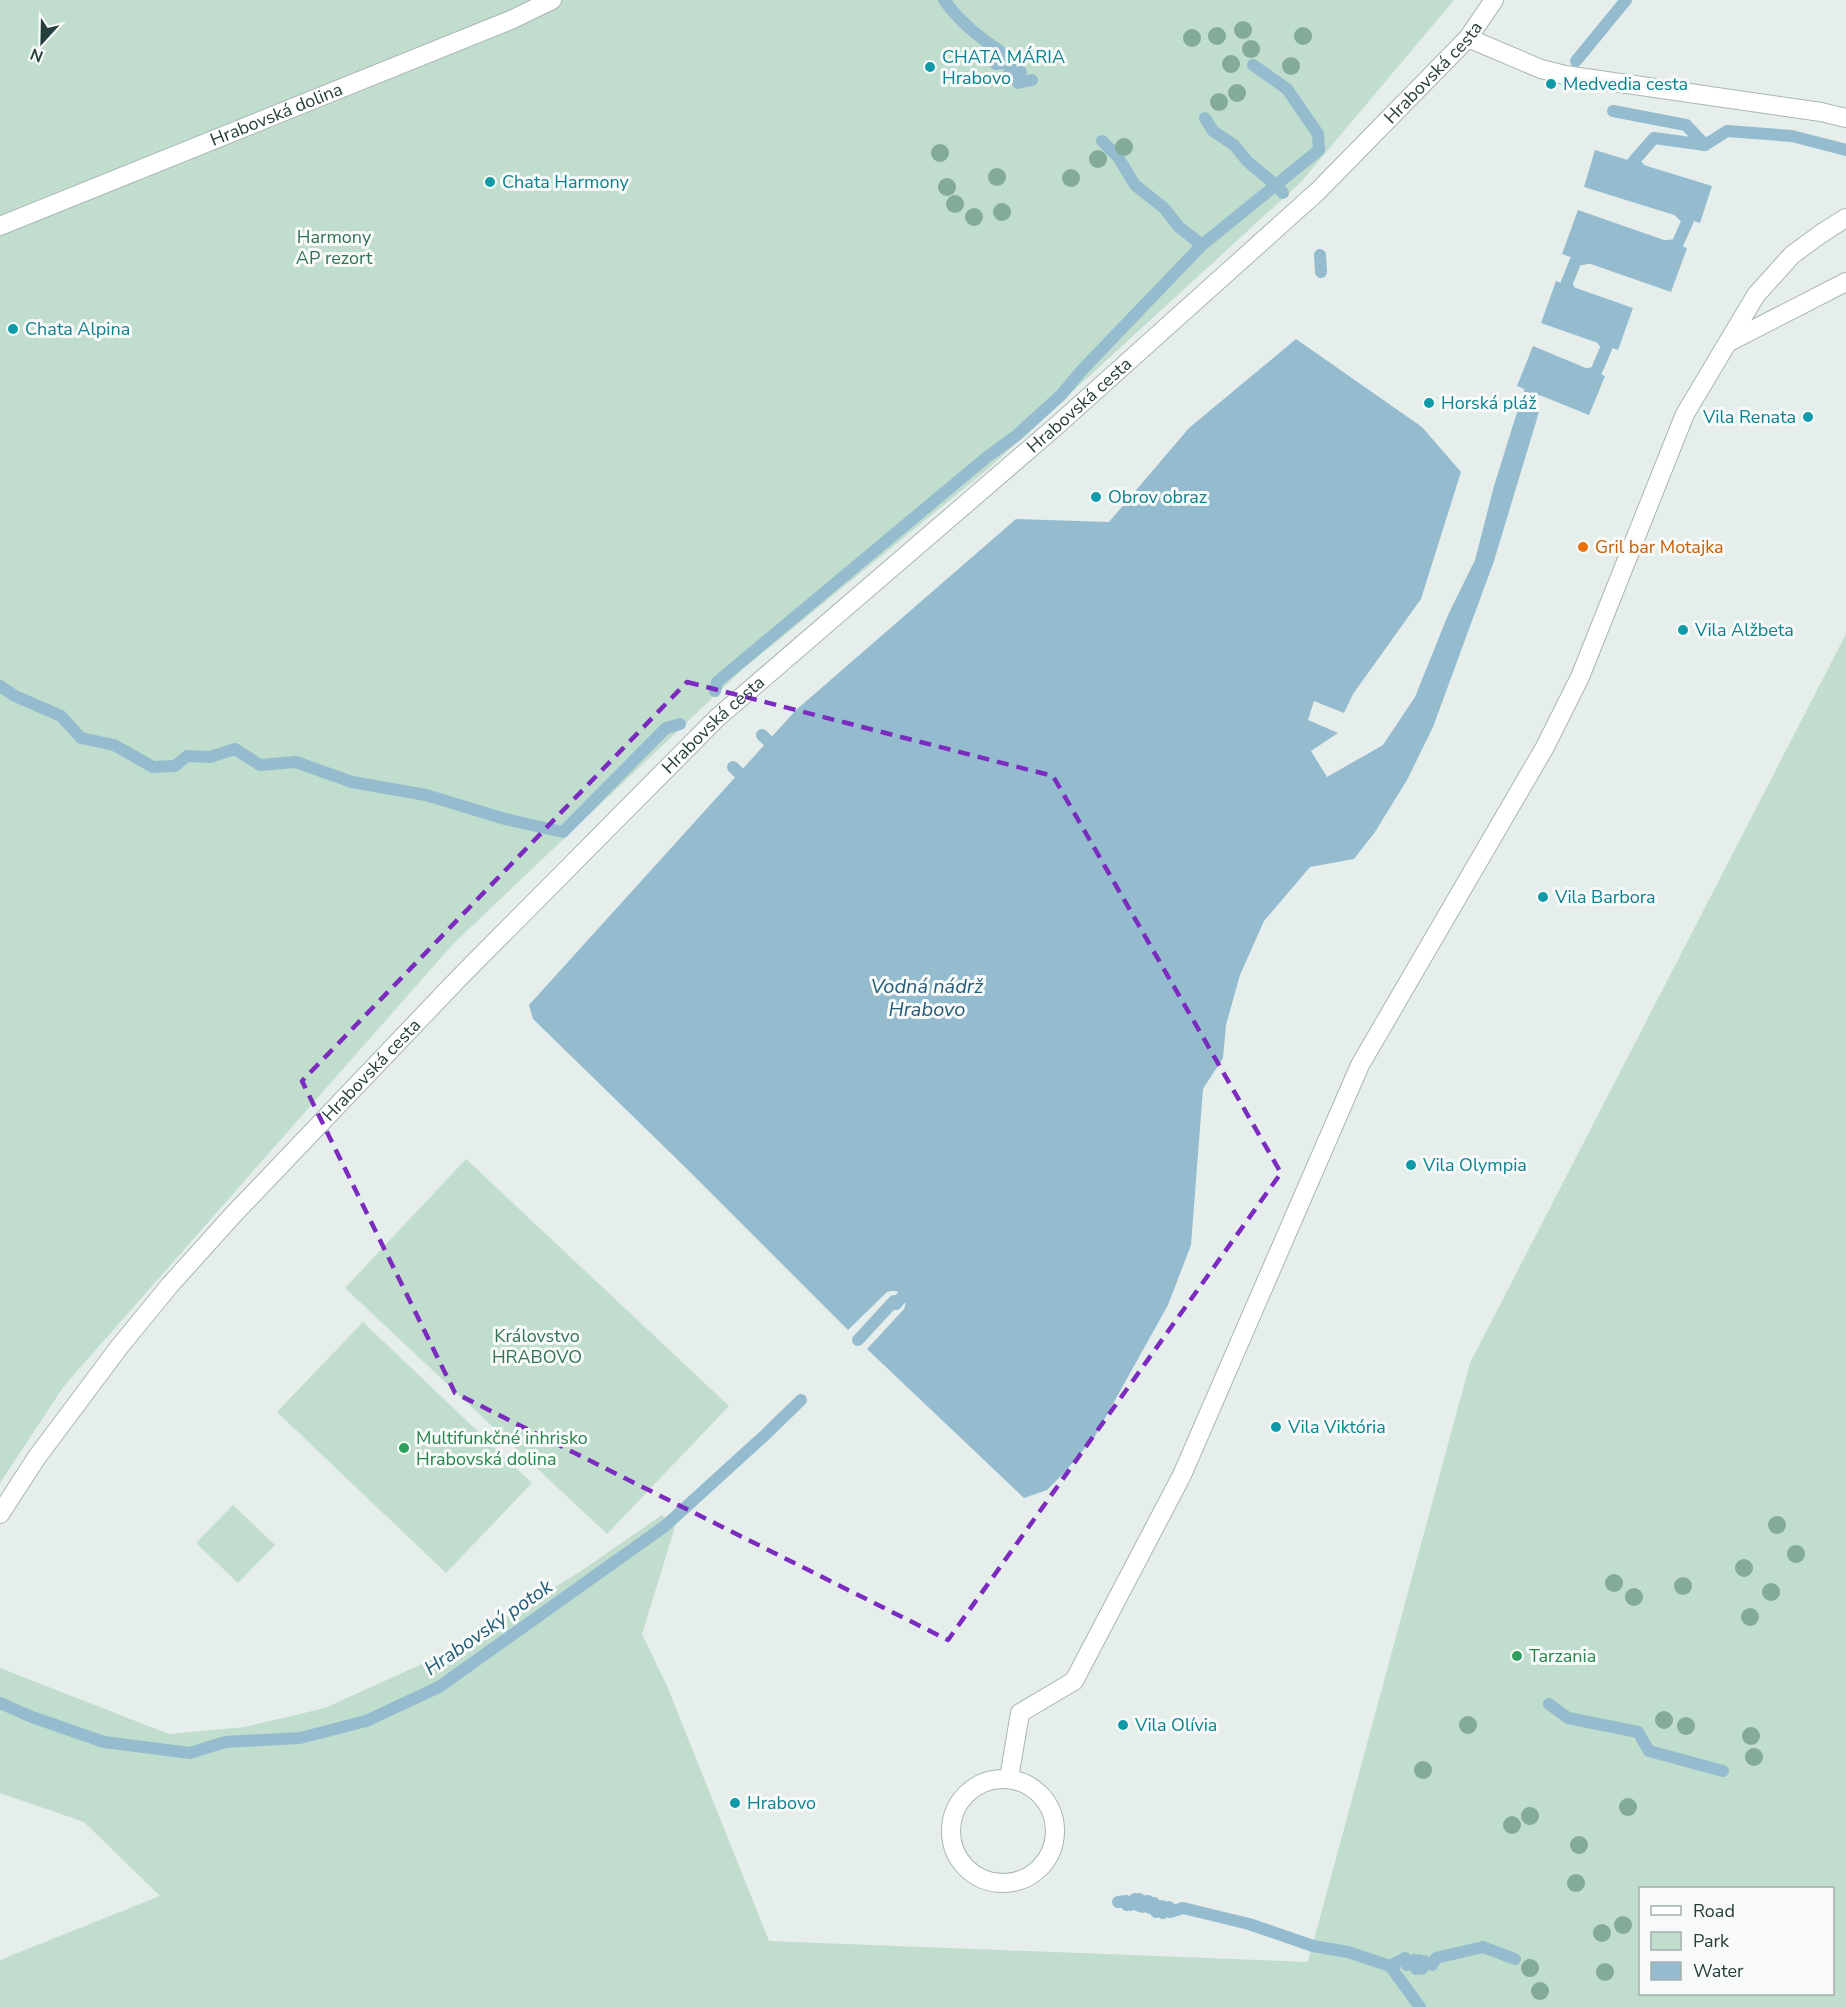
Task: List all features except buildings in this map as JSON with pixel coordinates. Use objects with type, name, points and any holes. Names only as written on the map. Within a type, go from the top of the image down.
[{"type":"street","name":"Hrabovská dolina","points":[[0,226],[513,19],[552,0]]},
{"type":"street","name":"Hrabovská cesta","points":[[0,1514],[37,1457],[120,1346],[232,1216],[467,971],[717,718],[1054,428],[1318,191],[1468,38],[1494,0]]},
{"type":"street","points":[[1468,38],[1540,69],[1565,75],[1846,118]]},
{"type":"street","points":[[1009,1778],[1020,1713],[1074,1681],[1106,1623],[1182,1475],[1360,1065],[1545,747],[1580,677],[1685,414],[1756,295],[1792,255],[1846,218]]},
{"type":"street","points":[[1729,342],[1846,282]]},
{"type":"street","points":[[1009,1778],[1026,1784],[1041,1795],[1051,1810],[1055,1827],[1053,1845],[1045,1861],[1033,1874],[1019,1881],[1004,1883],[989,1881],[975,1875],[963,1865],[951,1840],[951,1826],[955,1810],[964,1796],[977,1785],[992,1779],[1009,1778]]},
{"type":"highlighted area","points":[[687,682],[1053,776],[1281,1173],[948,1640],[455,1393],[302,1081]]},
{"type":"green space","name":"Harmony AP rezort","points":[[0,0],[1454,0],[1301,182],[989,468],[743,669],[453,944],[64,1386],[0,1483]]},
{"type":"green space","points":[[1846,634],[1846,2007],[0,2007],[0,1960],[160,1896],[84,1822],[0,1793],[0,1668],[169,1734],[245,1727],[325,1708],[457,1648],[584,1569],[662,1515],[675,1527],[642,1634],[667,1686],[769,1941],[1308,1962],[1470,1363]]},
{"type":"green space","name":"Královstvo HRABOVO","points":[[466,1159],[729,1406],[607,1534],[345,1288]]},
{"type":"green space","name":"Multifunkčné inhrisko Hrabovská dolina","points":[[363,1322],[532,1483],[446,1573],[277,1412]]},
{"type":"green space","points":[[233,1505],[275,1545],[238,1583],[196,1543]]},
{"type":"water","points":[[1595,150],[1712,186],[1700,223],[1584,187]]},
{"type":"water","points":[[1578,210],[1687,248],[1671,292],[1562,254]]},
{"type":"water","points":[[1556,281],[1633,308],[1618,350],[1541,323]]},
{"type":"water","name":"Vodná nádrž Hrabovo","points":[[1296,339],[1422,427],[1461,472],[1421,599],[1353,694],[1344,713],[1314,701],[1308,720],[1338,733],[1311,751],[1327,777],[1383,745],[1415,697],[1448,615],[1475,560],[1494,486],[1519,406],[1539,412],[1494,561],[1433,727],[1407,780],[1375,832],[1354,859],[1310,867],[1264,921],[1240,975],[1226,1025],[1223,1058],[1203,1089],[1191,1245],[1168,1305],[1095,1436],[1047,1490],[1024,1498],[867,1349],[904,1309],[905,1301],[902,1294],[896,1291],[887,1292],[848,1330],[533,1019],[529,1005],[796,710],[1016,519],[1109,522],[1189,428]]},
{"type":"water","points":[[1533,346],[1605,376],[1589,415],[1517,386]]},
{"type":"waterway","points":[[944,0],[969,28],[1000,51],[996,64],[1011,62],[1008,79],[1021,72],[1018,83],[1032,80]]},
{"type":"waterway","name":"Hrabovský potok","points":[[1576,61],[1626,0]]},
{"type":"waterway","points":[[715,691],[717,682],[987,457],[1017,435],[1061,395],[1202,245],[1319,150],[1318,134],[1287,89],[1253,65]]},
{"type":"waterway","name":"Hrabovský potok","points":[[1613,111],[1686,125],[1705,145],[1654,138],[1633,162],[1644,173]]},
{"type":"waterway","points":[[1205,118],[1213,131],[1234,145],[1248,162],[1283,193]]},
{"type":"waterway","points":[[1705,145],[1727,131],[1792,136],[1846,150]]},
{"type":"waterway","points":[[1102,141],[1118,157],[1135,185],[1164,208],[1179,227],[1202,245]]},
{"type":"waterway","name":"Hrabovský potok","points":[[1660,247],[1677,245],[1688,220],[1676,208]]},
{"type":"waterway","points":[[1320,255],[1321,272]]},
{"type":"waterway","name":"Hrabovský potok","points":[[1575,299],[1566,285],[1576,260],[1593,257]]},
{"type":"waterway","name":"Hrabovský potok","points":[[1582,376],[1596,372],[1607,346],[1598,333]]},
{"type":"waterway","name":"Hrabovský potok","points":[[1522,420],[1530,392],[1545,387]]},
{"type":"waterway","points":[[0,686],[15,696],[61,716],[81,738],[114,745],[153,767],[175,766],[187,756],[210,757],[235,749],[260,765],[296,762],[352,782],[426,795],[505,819],[563,832],[666,728],[680,724]]},
{"type":"waterway","points":[[762,735],[768,741]]},
{"type":"waterway","points":[[733,767],[739,773]]},
{"type":"waterway","name":"Hrabovský potok","points":[[858,1340],[894,1301],[896,1304],[914,1282]]},
{"type":"waterway","name":"Hrabovský potok","points":[[0,1703],[32,1717],[104,1742],[190,1753],[225,1742],[300,1738],[366,1721],[439,1687],[665,1526],[801,1400]]},
{"type":"waterway","points":[[1549,1704],[1568,1718],[1638,1732],[1649,1751],[1723,1771]]},
{"type":"waterway","points":[[1118,1902],[1126,1901],[1127,1905],[1131,1902],[1131,1905],[1135,1899],[1135,1904],[1139,1899],[1139,1906],[1143,1901],[1143,1907],[1148,1901],[1150,1908],[1154,1903],[1156,1912],[1162,1906],[1163,1913],[1169,1907],[1170,1912],[1183,1908],[1249,1924],[1313,1946],[1348,1952],[1390,1966],[1420,2007]]},
{"type":"waterway","points":[[1414,1960],[1416,1969],[1419,1960],[1422,1969],[1424,1961],[1432,1965],[1436,1958],[1483,1947],[1515,1959]]},
{"type":"waterway","points":[[1390,1966],[1405,1958],[1407,1965],[1411,1961]]},
{"type":"place","name":"CHATA MÁRIA Hrabovo","points":[[930,67]]},
{"type":"place","name":"Medvedia cesta","points":[[1551,84]]},
{"type":"place","name":"Chata Harmony","points":[[490,182]]},
{"type":"place","name":"Chata Alpina","points":[[13,329]]},
{"type":"place","name":"Horská pláž","points":[[1429,403]]},
{"type":"place","name":"Vila Renata","points":[[1808,417]]},
{"type":"place","name":"Obrov obraz","points":[[1096,497]]},
{"type":"place","name":"Gril bar Motajka","points":[[1583,547]]},
{"type":"place","name":"Vila Alžbeta","points":[[1683,630]]},
{"type":"place","name":"Vila Barbora","points":[[1543,897]]},
{"type":"place","name":"Vila Olympia","points":[[1411,1165]]},
{"type":"place","name":"Vila Viktória","points":[[1276,1427]]},
{"type":"place","name":"Multifunkčné inhrisko Hrabovská dolina","points":[[404,1448]]},
{"type":"place","name":"Tarzania","points":[[1517,1656]]},
{"type":"place","name":"Vila Olívia","points":[[1123,1725]]},
{"type":"place","name":"Hrabovo","points":[[735,1803]]}]
